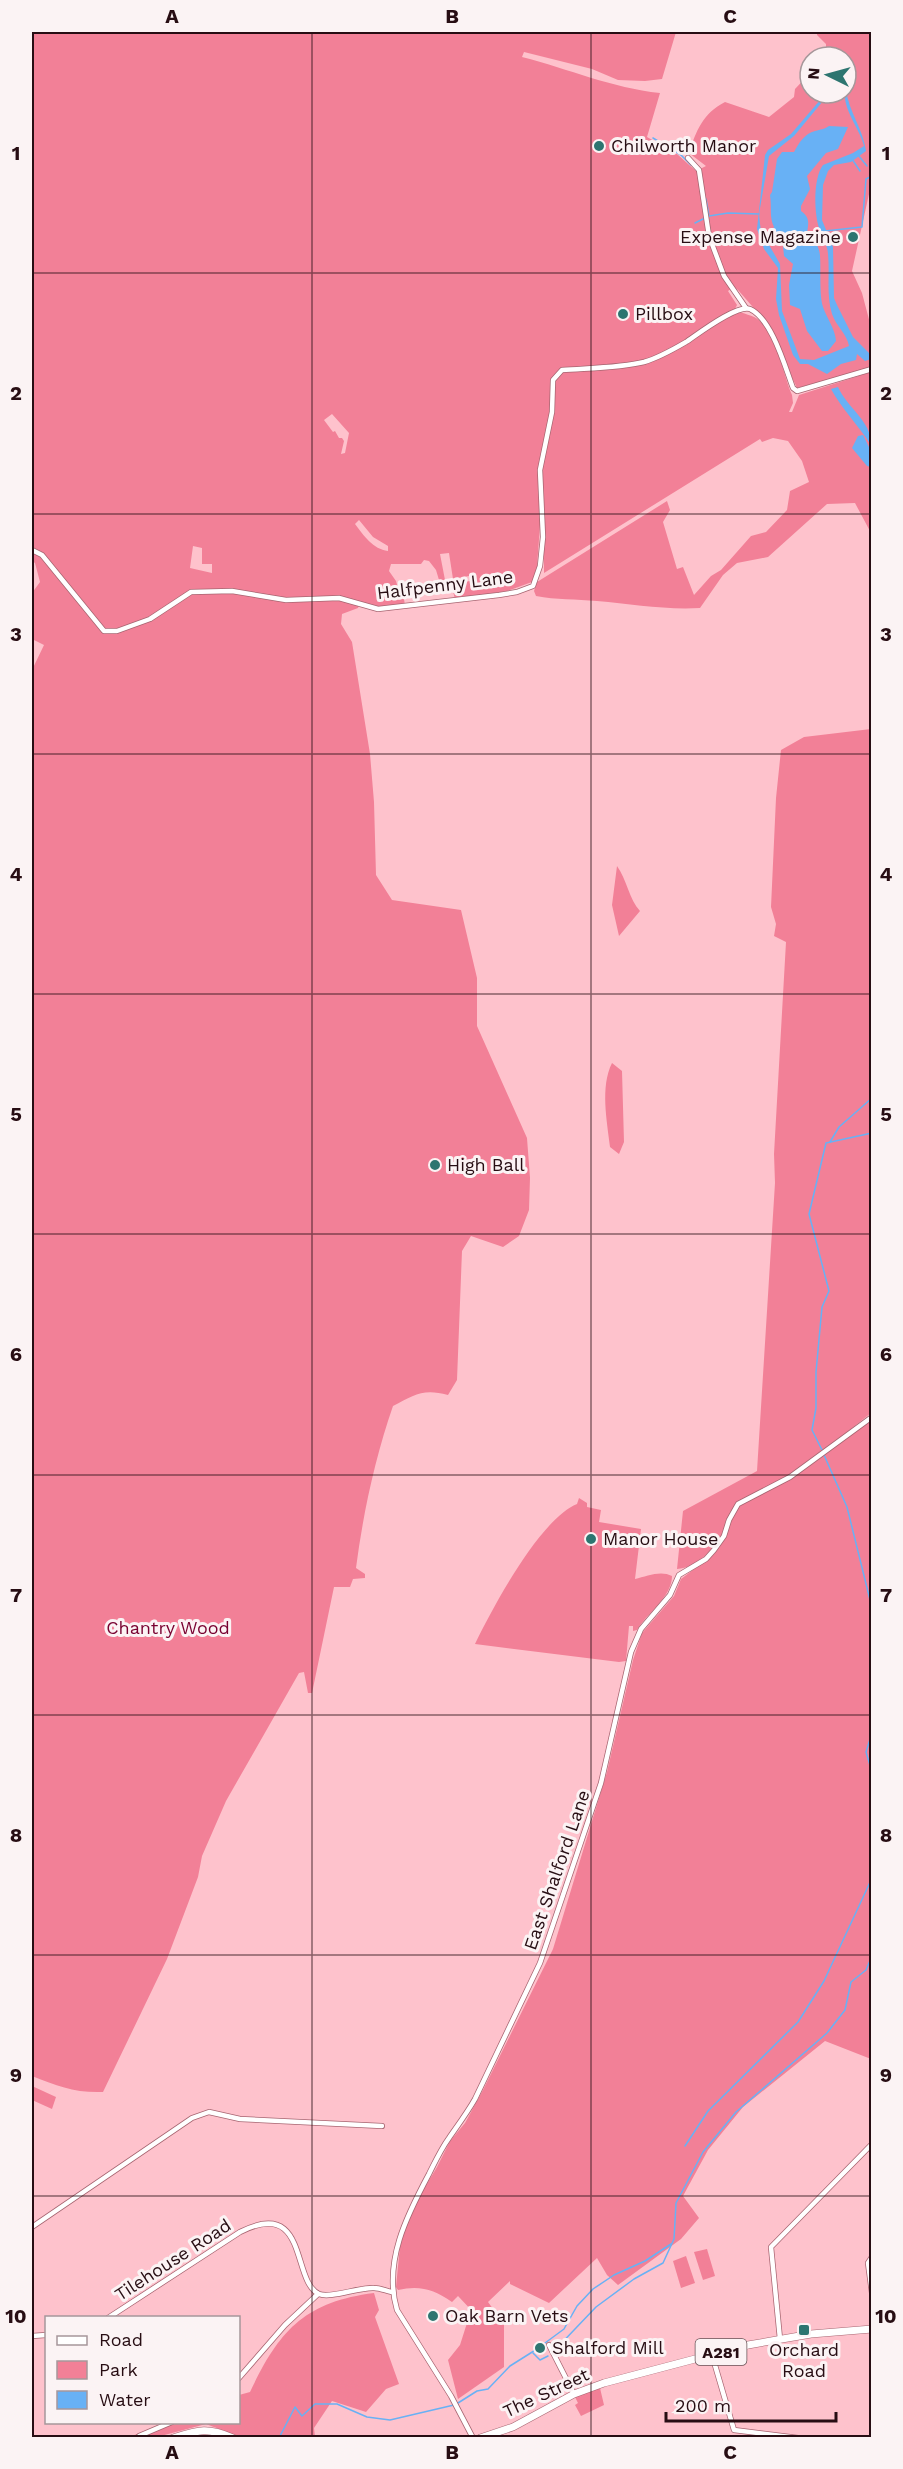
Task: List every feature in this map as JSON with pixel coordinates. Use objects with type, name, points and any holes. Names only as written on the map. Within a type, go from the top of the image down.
[{"type":"main road","name":"The Street","points":[[480,2438],[520,2424],[574,2394],[604,2383],[780,2339],[872,2329]]},
{"type":"main road","points":[[173,2438],[201,2429],[216,2431],[233,2438]]},
{"type":"street","points":[[688,158],[699,170],[709,236],[724,276],[746,308],[752,310],[764,322],[778,348],[793,388],[797,391],[872,369]]},
{"type":"street","name":"Halfpenny Lane","points":[[32,550],[42,555],[104,631],[117,631],[150,619],[190,592],[232,591],[286,600],[339,598],[378,609],[420,606],[518,592],[534,585],[540,566],[543,537],[540,470],[552,412],[553,380],[562,370],[645,362],[677,347],[734,312],[746,308]]},
{"type":"street","name":"East Shalford Lane","points":[[392,2292],[399,2236],[409,2212],[446,2142],[463,2121],[475,2099],[540,1963],[601,1784],[636,1639],[648,1620],[670,1595],[679,1575],[706,1559],[714,1550],[724,1536],[729,1520],[738,1504],[790,1477],[872,1416]]},
{"type":"street","points":[[32,2227],[202,2113],[209,2112],[240,2119],[382,2126]]},
{"type":"street","points":[[780,2339],[771,2247],[872,2144]]},
{"type":"street","name":"Tilehouse Road","points":[[111,2316],[240,2232],[254,2225],[268,2223],[290,2235],[297,2248],[307,2281],[318,2294]]},
{"type":"street","points":[[872,2257],[868,2263],[872,2293]]},
{"type":"street","points":[[240,2377],[285,2325],[318,2294],[324,2296],[354,2289],[374,2288],[392,2292],[398,2310],[451,2396],[473,2438]]},
{"type":"street","points":[[549,2345],[574,2394]]},
{"type":"street","points":[[712,2355],[734,2430],[798,2438]]},
{"type":"street","points":[[139,2436],[167,2424]]},
{"type":"green space","name":"Chantry Wood","points":[[32,32],[676,32],[662,79],[618,80],[592,69],[524,52],[522,57],[608,83],[660,93],[647,137],[677,154],[696,171],[706,166],[689,153],[698,130],[706,117],[717,106],[725,102],[769,117],[794,97],[798,86],[798,105],[858,105],[858,45],[826,45],[817,32],[872,32],[871,185],[852,271],[862,293],[871,327],[871,368],[797,388],[765,321],[738,290],[734,287],[728,291],[737,305],[735,309],[760,321],[772,338],[792,395],[793,403],[789,412],[792,412],[799,395],[871,372],[871,533],[855,503],[827,504],[768,557],[737,563],[723,575],[700,608],[661,607],[536,596],[534,591],[537,582],[667,501],[670,510],[663,522],[677,569],[683,567],[694,595],[711,576],[721,570],[751,536],[766,532],[787,510],[790,491],[809,482],[802,461],[788,441],[773,438],[762,442],[760,439],[544,573],[544,523],[540,525],[537,567],[532,582],[507,591],[455,599],[451,584],[470,581],[469,576],[453,579],[449,553],[440,554],[445,580],[439,580],[436,570],[429,561],[424,560],[421,564],[391,564],[389,571],[398,588],[402,588],[405,605],[381,607],[360,602],[358,608],[342,614],[341,624],[352,642],[370,754],[376,875],[392,900],[461,910],[477,978],[477,1026],[527,1138],[530,1178],[529,1210],[519,1236],[503,1247],[471,1236],[462,1251],[457,1380],[448,1395],[425,1393],[393,1406],[375,1466],[359,1548],[356,1568],[365,1574],[365,1578],[353,1579],[350,1587],[334,1587],[312,1693],[308,1693],[304,1672],[299,1673],[226,1801],[202,1856],[198,1877],[167,1959],[103,2092],[75,2090],[32,2076],[32,670],[44,645],[32,639],[32,593],[40,582],[35,563],[32,561]],"holes":[[[332,414],[349,433],[345,453],[341,454],[344,441],[324,420]],[[359,520],[373,537],[388,546],[388,551],[373,545],[365,537],[355,524]],[[193,546],[202,548],[202,564],[212,564],[212,573],[190,568]]]},
{"type":"green space","points":[[871,729],[872,1399],[870,1401],[871,1413],[831,1445],[871,1419],[871,2059],[825,2041],[743,2107],[708,2150],[683,2196],[699,2218],[681,2239],[618,2285],[607,2275],[597,2258],[549,2303],[510,2284],[510,2281],[488,2302],[504,2324],[504,2367],[458,2399],[448,2360],[460,2345],[467,2323],[475,2314],[458,2296],[452,2302],[426,2289],[398,2290],[396,2287],[401,2235],[416,2202],[450,2141],[465,2123],[483,2090],[553,1949],[607,1772],[633,1660],[642,1633],[674,1596],[681,1579],[714,1554],[727,1536],[724,1533],[710,1551],[698,1561],[677,1569],[683,1511],[757,1471],[775,1183],[774,1154],[786,942],[774,936],[776,924],[771,907],[776,798],[781,750],[804,737]]},
{"type":"green space","points":[[617,866],[640,911],[619,936],[612,905]]},
{"type":"green space","points":[[612,1063],[622,1071],[624,1142],[619,1154],[610,1147],[606,1115],[606,1083]]},
{"type":"green space","points":[[579,1498],[587,1503],[587,1507],[601,1510],[599,1522],[641,1529],[635,1579],[659,1574],[672,1576],[664,1598],[637,1630],[633,1631],[633,1626],[629,1626],[626,1661],[475,1644],[505,1587],[533,1545],[563,1513],[577,1504]]},
{"type":"green space","points":[[32,2086],[56,2097],[52,2109],[32,2100]]},
{"type":"green space","points":[[707,2249],[715,2276],[703,2280],[694,2252]]},
{"type":"green space","points":[[686,2256],[695,2283],[681,2288],[673,2261]]},
{"type":"green space","points":[[374,2293],[379,2310],[375,2317],[399,2384],[386,2389],[366,2412],[332,2401],[314,2428],[315,2437],[240,2437],[206,2424],[240,2424],[240,2395],[250,2392],[272,2352],[284,2336],[312,2312],[350,2297]]},
{"type":"green space","points":[[600,2388],[604,2405],[581,2416],[575,2405],[578,2403],[575,2397]]},
{"type":"green space","points":[[172,2424],[206,2424],[157,2437],[124,2438]]},
{"type":"water","points":[[816,105],[820,105],[794,136],[769,156],[759,214],[760,224],[761,231],[780,264],[782,311],[800,359],[814,360],[849,346],[830,307],[828,251],[819,228],[815,205],[817,178],[823,165],[864,146],[847,105],[850,105],[866,151],[851,162],[834,165],[828,171],[823,185],[822,220],[833,247],[834,298],[853,337],[871,355],[871,359],[865,361],[857,354],[856,360],[841,364],[827,374],[808,364],[800,364],[793,355],[776,299],[778,268],[764,249],[757,229],[765,155],[768,150],[791,134]]},
{"type":"water","points":[[829,126],[848,127],[838,149],[826,153],[807,176],[810,189],[801,206],[801,211],[808,219],[807,234],[815,238],[819,252],[822,302],[836,341],[828,351],[822,351],[807,331],[800,309],[790,305],[789,285],[793,264],[784,256],[785,242],[771,231],[774,227],[770,195],[777,159],[782,152],[794,152],[805,136]]},
{"type":"water","points":[[838,387],[868,429],[871,445],[831,389]]},
{"type":"water","points":[[863,435],[871,451],[871,467],[867,466],[852,448],[858,436]]},
{"type":"waterway","points":[[653,138],[681,155],[691,165]]},
{"type":"waterway","points":[[858,155],[867,166]]},
{"type":"waterway","points":[[852,159],[860,171]]},
{"type":"waterway","points":[[825,231],[862,227],[866,179],[872,176]]},
{"type":"waterway","points":[[706,199],[709,216]]},
{"type":"waterway","points":[[709,216],[728,213],[759,214]]},
{"type":"waterway","points":[[695,223],[705,218]]},
{"type":"waterway","points":[[830,1142],[839,1127],[872,1098]]},
{"type":"waterway","points":[[822,1450],[812,1430],[816,1408],[816,1372],[822,1307],[829,1291],[809,1214],[826,1143],[872,1133]]},
{"type":"waterway","points":[[824,1455],[847,1507],[872,1608]]},
{"type":"waterway","points":[[872,1733],[866,1752],[872,1772]]},
{"type":"waterway","points":[[685,2146],[708,2111],[798,2022],[824,1981],[872,1878]]},
{"type":"waterway","points":[[554,2351],[596,2307],[634,2279],[663,2263],[674,2239],[676,2203],[703,2152],[736,2112],[827,2033],[845,2010],[851,1982],[866,1970],[872,1956]]},
{"type":"waterway","points":[[545,2343],[564,2329],[577,2306],[593,2289],[671,2244]]},
{"type":"waterway","points":[[458,2403],[477,2391],[488,2389],[510,2366],[537,2349]]},
{"type":"waterway","points":[[533,2353],[540,2360],[548,2356]]},
{"type":"waterway","points":[[279,2438],[295,2407],[302,2416],[315,2404],[337,2404],[367,2417],[390,2420],[454,2405]]},
{"type":"place","name":"Chilworth Manor","points":[[599,146]]},
{"type":"place","name":"Expense Magazine","points":[[853,237]]},
{"type":"place","name":"Pillbox","points":[[623,314]]},
{"type":"place","name":"High Ball","points":[[435,1165]]},
{"type":"place","name":"Manor House","points":[[591,1539]]},
{"type":"place","name":"Oak Barn Vets","points":[[433,2316]]},
{"type":"place","name":"Orchard Road","points":[[804,2330]]},
{"type":"place","name":"Shalford Mill","points":[[540,2348]]}]
